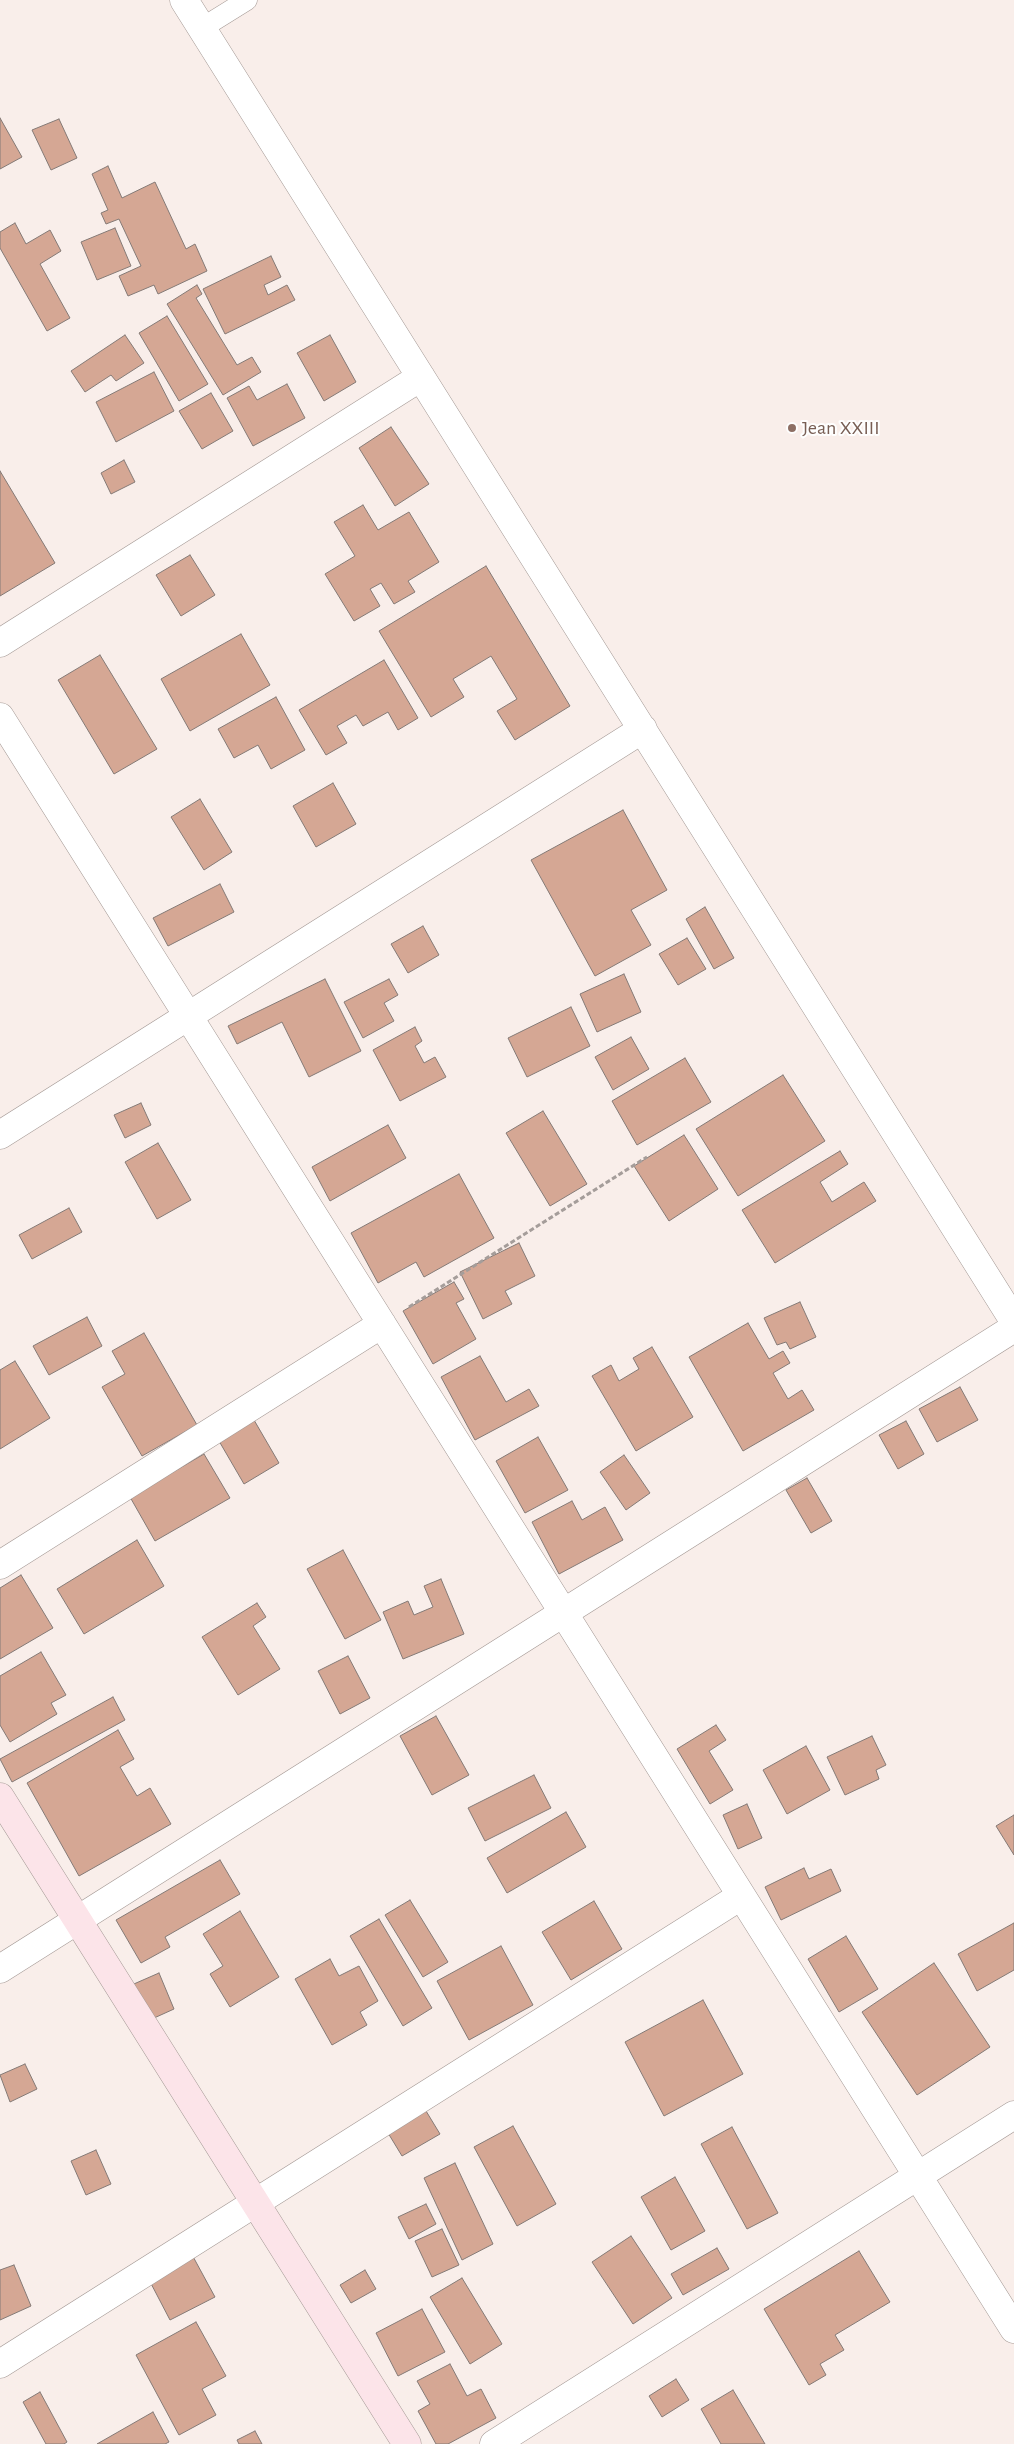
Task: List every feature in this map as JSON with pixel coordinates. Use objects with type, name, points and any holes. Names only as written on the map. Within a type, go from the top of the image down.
[{"type":"street","points":[[184,0],[1014,1321]]},
{"type":"street","points":[[0,643],[421,377]]},
{"type":"street","points":[[0,717],[1014,2329]]},
{"type":"street","points":[[0,1135],[642,729]]},
{"type":"street","points":[[0,1565],[382,1324]]},
{"type":"street","points":[[0,1969],[1014,1328]]},
{"type":"street","points":[[0,1797],[407,2444]]},
{"type":"street","points":[[0,2364],[741,1896]]},
{"type":"street","points":[[494,2444],[1014,2116]]},
{"type":"lane","points":[[202,28],[247,0]]},
{"type":"path","points":[[382,1324],[647,1157]]},
{"type":"building","points":[[0,118],[22,157],[0,169]]},
{"type":"building","points":[[59,119],[77,158],[51,170],[32,130]]},
{"type":"building","points":[[108,166],[122,198],[155,182],[186,249],[195,244],[207,271],[158,294],[154,285],[128,296],[119,276],[141,266],[119,219],[106,224],[101,213],[108,210],[92,174]]},
{"type":"building","points":[[15,223],[26,244],[50,230],[61,251],[40,264],[70,318],[47,331],[0,248],[0,232]]},
{"type":"building","points":[[115,228],[131,266],[97,280],[81,242]]},
{"type":"building","points":[[271,256],[281,277],[264,285],[268,295],[287,285],[295,300],[225,334],[203,289]]},
{"type":"building","points":[[197,285],[202,294],[196,298],[237,365],[252,357],[261,372],[223,395],[167,304]]},
{"type":"building","points":[[167,316],[208,384],[179,401],[139,333]]},
{"type":"building","points":[[125,335],[144,363],[116,381],[111,375],[85,392],[71,371]]},
{"type":"building","points":[[330,335],[356,382],[324,401],[297,353]]},
{"type":"building","points":[[154,372],[174,411],[116,442],[96,402]]},
{"type":"building","points":[[287,384],[305,418],[253,446],[227,398],[249,386],[257,400]]},
{"type":"building","points":[[211,393],[233,431],[202,449],[179,411]]},
{"type":"building","points":[[391,427],[429,484],[395,506],[359,448]]},
{"type":"building","points":[[124,460],[135,482],[111,494],[101,473]]},
{"type":"building","points":[[0,471],[55,563],[0,596]]},
{"type":"building","points":[[363,505],[378,530],[409,512],[439,562],[408,581],[415,592],[394,604],[381,583],[370,589],[380,606],[354,621],[325,574],[355,556],[334,522]]},
{"type":"building","points":[[190,555],[215,595],[181,616],[156,575]]},
{"type":"building","points":[[486,566],[570,706],[515,740],[497,711],[517,699],[491,656],[453,679],[464,697],[431,717],[379,631]]},
{"type":"building","points":[[241,634],[270,685],[190,731],[161,679]]},
{"type":"building","points":[[100,655],[157,749],[114,774],[58,680]]},
{"type":"building","points":[[384,660],[418,718],[398,730],[388,712],[363,726],[356,715],[337,726],[347,743],[326,755],[299,710]]},
{"type":"building","points":[[276,697],[305,750],[271,769],[258,745],[234,758],[218,729]]},
{"type":"building","points":[[333,783],[356,824],[316,847],[293,806]]},
{"type":"building","points":[[200,799],[232,852],[204,870],[171,817]]},
{"type":"building","points":[[623,810],[667,890],[631,910],[651,945],[595,976],[531,860]]},
{"type":"building","points":[[220,884],[234,912],[168,946],[153,918]]},
{"type":"building","points":[[705,907],[734,958],[714,969],[686,919]]},
{"type":"building","points":[[423,926],[439,955],[408,973],[391,944]]},
{"type":"building","points":[[687,938],[706,969],[678,985],[659,954]]},
{"type":"building","points":[[624,974],[641,1012],[597,1032],[580,994]]},
{"type":"building","points":[[325,979],[361,1051],[309,1077],[282,1022],[237,1044],[228,1026]]},
{"type":"building","points":[[389,979],[398,995],[384,1003],[394,1021],[363,1038],[344,1002]]},
{"type":"building","points":[[571,1007],[590,1046],[527,1077],[508,1038]]},
{"type":"building","points":[[415,1027],[422,1041],[415,1046],[424,1063],[435,1057],[446,1077],[400,1101],[373,1050]]},
{"type":"building","points":[[631,1037],[649,1069],[613,1090],[595,1057]]},
{"type":"building","points":[[685,1058],[711,1102],[637,1145],[612,1101]]},
{"type":"building","points":[[783,1075],[825,1141],[738,1196],[696,1129]]},
{"type":"building","points":[[141,1103],[151,1125],[125,1138],[114,1115]]},
{"type":"building","points":[[543,1111],[587,1184],[550,1206],[506,1133]]},
{"type":"building","points":[[388,1125],[406,1158],[330,1201],[312,1167]]},
{"type":"building","points":[[684,1135],[718,1189],[669,1221],[634,1166]]},
{"type":"building","points":[[158,1143],[191,1200],[157,1219],[125,1162]]},
{"type":"building","points":[[840,1151],[848,1164],[820,1182],[832,1202],[864,1182],[876,1201],[775,1263],[742,1210]]},
{"type":"building","points":[[459,1174],[494,1238],[424,1277],[416,1262],[378,1283],[351,1233]]},
{"type":"building","points":[[69,1208],[82,1232],[32,1259],[19,1235]]},
{"type":"building","points":[[519,1243],[535,1276],[505,1291],[512,1304],[483,1319],[460,1272]]},
{"type":"building","points":[[454,1282],[464,1299],[456,1303],[476,1339],[433,1364],[403,1311]]},
{"type":"building","points":[[800,1302],[816,1337],[790,1349],[786,1342],[777,1345],[764,1318]]},
{"type":"building","points":[[87,1317],[102,1346],[49,1375],[33,1346]]},
{"type":"building","points":[[748,1323],[769,1359],[783,1351],[790,1363],[773,1373],[788,1399],[802,1390],[814,1410],[743,1451],[689,1357]]},
{"type":"building","points":[[144,1333],[197,1425],[142,1456],[102,1387],[125,1374],[112,1351]]},
{"type":"building","points":[[652,1347],[693,1417],[636,1451],[592,1376],[611,1365],[619,1381],[639,1369],[633,1358]]},
{"type":"building","points":[[480,1356],[506,1402],[529,1389],[539,1406],[475,1440],[441,1377]]},
{"type":"building","points":[[15,1361],[50,1418],[0,1449],[0,1370]]},
{"type":"building","points":[[960,1387],[978,1420],[937,1442],[919,1409]]},
{"type":"building","points":[[254,1420],[279,1463],[244,1484],[219,1441]]},
{"type":"building","points":[[906,1421],[924,1454],[898,1469],[879,1435]]},
{"type":"building","points":[[538,1437],[568,1490],[525,1513],[496,1461]]},
{"type":"building","points":[[204,1454],[230,1498],[155,1541],[130,1497]]},
{"type":"building","points":[[624,1455],[650,1493],[626,1510],[600,1472]]},
{"type":"building","points":[[807,1478],[832,1521],[811,1533],[786,1490]]},
{"type":"building","points":[[572,1501],[582,1520],[605,1507],[623,1540],[559,1574],[532,1522]]},
{"type":"building","points":[[137,1540],[164,1586],[84,1634],[57,1589]]},
{"type":"building","points":[[343,1550],[381,1620],[345,1639],[307,1569]]},
{"type":"building","points":[[21,1575],[53,1628],[0,1659],[0,1588]]},
{"type":"building","points":[[441,1579],[464,1634],[403,1659],[383,1612],[408,1601],[414,1615],[433,1607],[424,1586]]},
{"type":"building","points":[[257,1603],[266,1617],[253,1626],[280,1669],[238,1695],[202,1637]]},
{"type":"building","points":[[41,1652],[66,1695],[51,1703],[57,1714],[10,1742],[0,1725],[0,1676]]},
{"type":"building","points":[[348,1656],[370,1698],[340,1714],[318,1671]]},
{"type":"building","points":[[113,1697],[125,1720],[12,1782],[0,1759]]},
{"type":"building","points":[[436,1716],[469,1775],[432,1795],[400,1736]]},
{"type":"building","points":[[716,1725],[726,1740],[709,1751],[733,1790],[710,1804],[677,1749]]},
{"type":"building","points":[[118,1730],[134,1759],[120,1767],[137,1796],[150,1788],[171,1824],[79,1876],[27,1783]]},
{"type":"building","points":[[872,1736],[886,1765],[876,1770],[879,1779],[845,1795],[827,1757]]},
{"type":"building","points":[[806,1746],[830,1790],[787,1814],[763,1770]]},
{"type":"building","points":[[534,1775],[551,1808],[485,1841],[468,1808]]},
{"type":"building","points":[[747,1804],[762,1838],[738,1849],[723,1815]]},
{"type":"building","points":[[566,1812],[586,1847],[507,1893],[487,1858]]},
{"type":"building","points":[[1014,1815],[1014,1855],[996,1826]]},
{"type":"building","points":[[220,1860],[240,1894],[165,1937],[170,1947],[141,1963],[116,1920]]},
{"type":"building","points":[[804,1868],[809,1879],[831,1869],[841,1891],[781,1920],[765,1887]]},
{"type":"building","points":[[410,1900],[448,1962],[423,1977],[385,1915]]},
{"type":"building","points":[[594,1901],[622,1949],[571,1980],[542,1932]]},
{"type":"building","points":[[240,1911],[279,1977],[230,2007],[210,1974],[223,1966],[203,1934]]},
{"type":"building","points":[[379,1919],[432,2008],[403,2026],[350,1936]]},
{"type":"building","points":[[1014,1923],[1014,1970],[977,1991],[958,1954]]},
{"type":"building","points":[[846,1936],[878,1989],[839,2012],[808,1959]]},
{"type":"building","points":[[501,1946],[533,2005],[469,2040],[437,1981]]},
{"type":"building","points":[[330,1959],[339,1976],[359,1966],[378,2001],[360,2012],[367,2025],[332,2045],[295,1979]]},
{"type":"building","points":[[934,1963],[990,2047],[917,2095],[862,2012]]},
{"type":"building","points":[[159,1973],[174,2009],[143,2023],[127,1987]]},
{"type":"building","points":[[703,2000],[743,2074],[664,2116],[625,2042]]},
{"type":"building","points":[[25,2064],[37,2089],[10,2102],[0,2075]]},
{"type":"building","points":[[423,2106],[440,2134],[402,2156],[385,2128]]},
{"type":"building","points":[[513,2126],[556,2204],[517,2226],[474,2147]]},
{"type":"building","points":[[732,2127],[778,2213],[747,2229],[701,2144]]},
{"type":"building","points":[[96,2150],[111,2184],[86,2195],[71,2161]]},
{"type":"building","points":[[455,2163],[493,2244],[462,2260],[424,2178]]},
{"type":"building","points":[[675,2177],[705,2231],[671,2250],[641,2197]]},
{"type":"building","points":[[426,2204],[436,2224],[409,2239],[398,2217]]},
{"type":"building","points":[[442,2229],[459,2265],[432,2277],[415,2241]]},
{"type":"building","points":[[631,2236],[672,2298],[633,2324],[592,2262]]},
{"type":"building","points":[[717,2248],[729,2269],[683,2295],[671,2274]]},
{"type":"building","points":[[190,2251],[215,2297],[170,2320],[146,2274]]},
{"type":"building","points":[[859,2251],[890,2302],[835,2335],[844,2350],[820,2364],[826,2375],[809,2385],[764,2309]]},
{"type":"building","points":[[14,2265],[31,2306],[0,2320],[0,2270]]},
{"type":"building","points":[[365,2270],[376,2289],[351,2303],[340,2285]]},
{"type":"building","points":[[462,2278],[502,2344],[470,2364],[430,2297]]},
{"type":"building","points":[[422,2309],[445,2352],[398,2376],[376,2333]]},
{"type":"building","points":[[196,2322],[226,2376],[202,2389],[216,2415],[179,2435],[136,2355]]},
{"type":"building","points":[[450,2364],[467,2396],[481,2389],[496,2418],[448,2444],[436,2444],[418,2411],[430,2404],[417,2381]]},
{"type":"building","points":[[676,2379],[689,2400],[662,2417],[649,2396]]},
{"type":"building","points":[[733,2390],[765,2444],[721,2444],[701,2409]]},
{"type":"building","points":[[40,2392],[67,2442],[64,2444],[46,2444],[23,2402]]},
{"type":"building","points":[[153,2412],[169,2442],[165,2444],[97,2444]]},
{"type":"building","points":[[255,2431],[262,2444],[239,2444],[237,2440]]},
{"type":"place","name":"Jean XXIII","points":[[792,428]]}]
